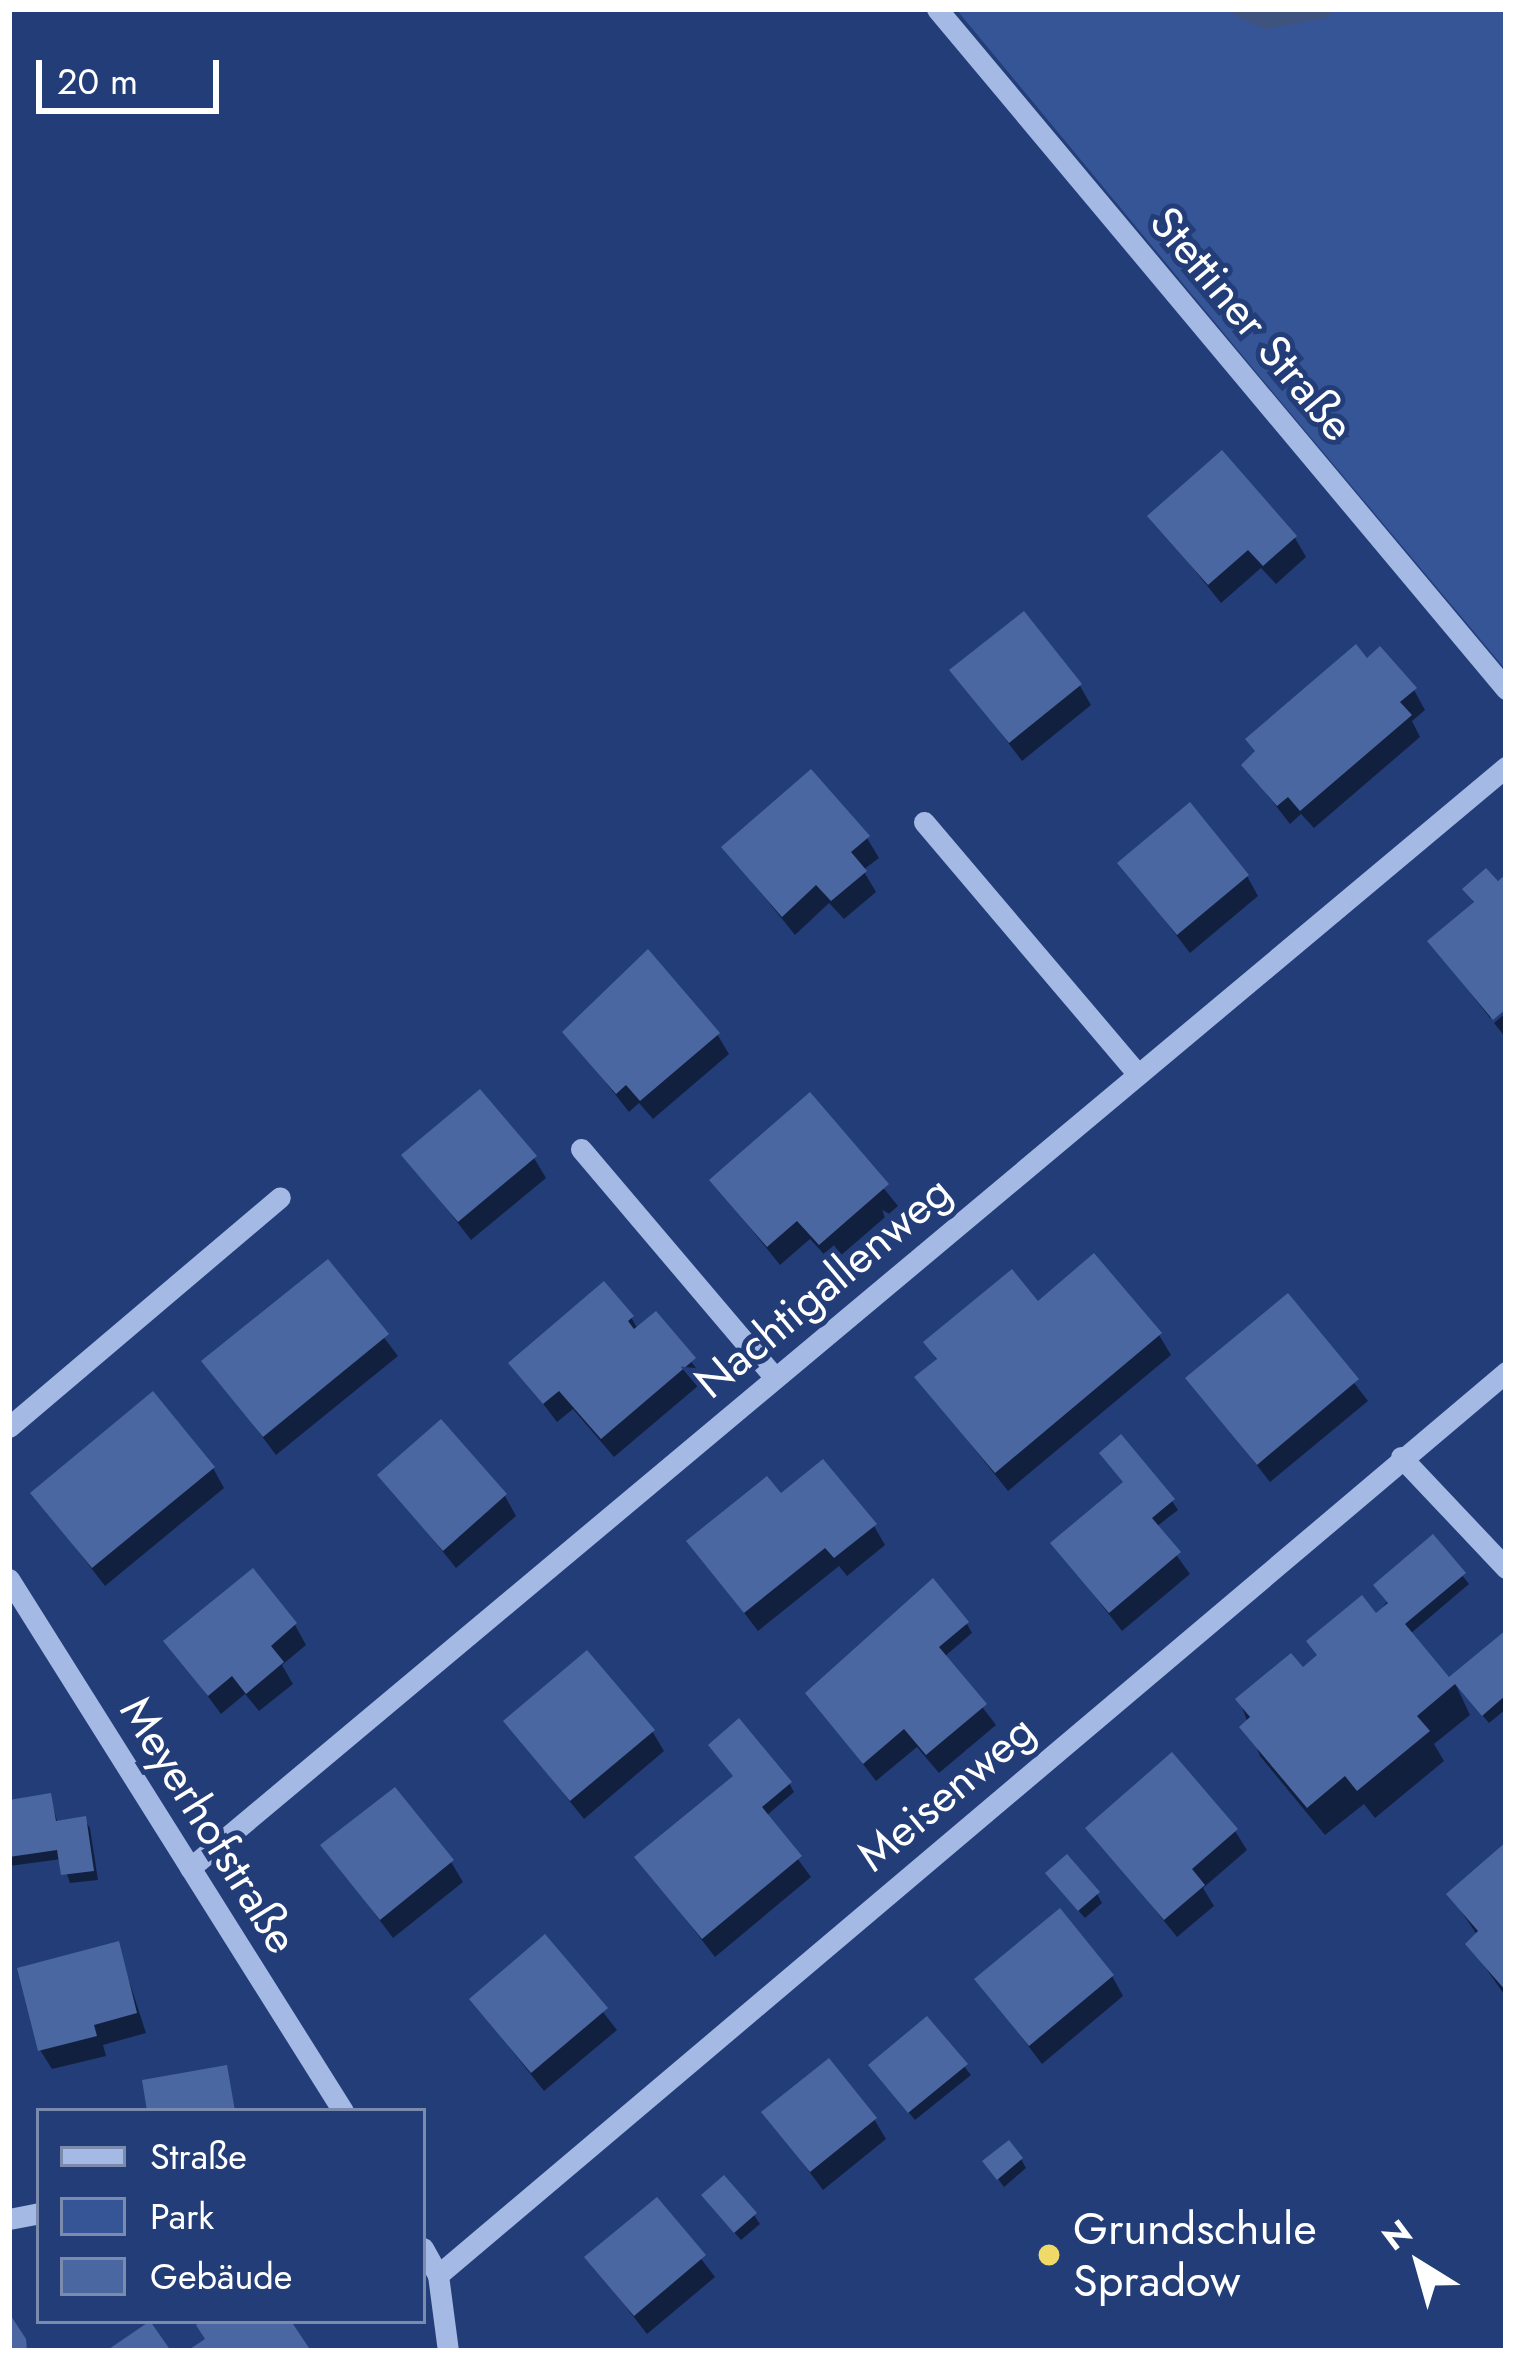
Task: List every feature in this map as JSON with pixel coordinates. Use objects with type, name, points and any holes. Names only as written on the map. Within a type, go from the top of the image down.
[{"type":"street","name":"Stettiner Straße","points":[[937,9],[1506,689]]},
{"type":"street","name":"Nachtigallenweg","points":[[190,1868],[1506,766]]},
{"type":"street","points":[[924,822],[1138,1074]]},
{"type":"street","points":[[581,1149],[776,1378]]},
{"type":"street","points":[[9,1427],[280,1197]]},
{"type":"street","name":"Meisenweg","points":[[438,2275],[1506,1372]]},
{"type":"street","points":[[1401,1457],[1506,1568]]},
{"type":"street","name":"Meyerhofstraße","points":[[9,1580],[341,2108]]},
{"type":"street","points":[[426,2253],[438,2275],[448,2351]]},
{"type":"green space","points":[[956,9],[1506,9],[1506,670],[1261,378]]},
{"type":"building","points":[[1222,450],[1297,536],[1263,566],[1248,550],[1208,585],[1147,516]]},
{"type":"building","points":[[1024,611],[1082,684],[1009,743],[949,670]]},
{"type":"building","points":[[1356,644],[1367,658],[1380,646],[1417,688],[1400,702],[1412,715],[1300,811],[1288,797],[1277,806],[1241,765],[1255,751],[1245,739]]},
{"type":"building","points":[[811,769],[870,836],[851,852],[867,871],[831,901],[816,885],[782,917],[721,847]]},
{"type":"building","points":[[1190,802],[1249,875],[1177,935],[1117,863]]},
{"type":"building","points":[[1486,868],[1498,881],[1506,874],[1506,1009],[1493,1020],[1427,941],[1474,902],[1462,889]]},
{"type":"building","points":[[648,949],[720,1033],[640,1101],[626,1085],[616,1094],[562,1032]]},
{"type":"building","points":[[480,1089],[537,1156],[458,1222],[401,1155]]},
{"type":"building","points":[[810,1092],[889,1184],[819,1245],[797,1221],[767,1247],[709,1180]]},
{"type":"building","points":[[1094,1253],[1162,1333],[995,1473],[914,1377],[937,1359],[923,1342],[1012,1269],[1038,1301]]},
{"type":"building","points":[[328,1259],[389,1334],[263,1437],[201,1361]]},
{"type":"building","points":[[604,1281],[634,1316],[628,1321],[634,1329],[656,1311],[696,1358],[601,1439],[559,1391],[543,1404],[508,1363]]},
{"type":"building","points":[[1288,1293],[1359,1379],[1257,1465],[1185,1378]]},
{"type":"building","points":[[153,1391],[215,1467],[92,1568],[30,1493]]},
{"type":"building","points":[[441,1419],[507,1494],[443,1551],[377,1475]]},
{"type":"building","points":[[1121,1434],[1175,1499],[1152,1518],[1181,1552],[1109,1613],[1050,1543],[1123,1482],[1099,1453]]},
{"type":"building","points":[[823,1459],[877,1524],[834,1558],[825,1548],[744,1613],[686,1541],[767,1476],[781,1493]]},
{"type":"building","points":[[1433,1534],[1466,1573],[1405,1624],[1449,1677],[1506,1630],[1506,1695],[1482,1716],[1455,1684],[1417,1716],[1430,1731],[1357,1791],[1345,1776],[1307,1808],[1239,1727],[1250,1717],[1235,1699],[1291,1653],[1303,1667],[1317,1655],[1306,1641],[1362,1595],[1376,1613],[1388,1603],[1373,1585]]},
{"type":"building","points":[[253,1568],[297,1623],[271,1646],[284,1662],[246,1694],[232,1676],[208,1696],[163,1641]]},
{"type":"building","points":[[933,1578],[969,1622],[939,1647],[987,1704],[926,1755],[904,1729],[863,1764],[805,1693]]},
{"type":"building","points":[[587,1650],[655,1730],[570,1801],[503,1721]]},
{"type":"building","points":[[739,1718],[792,1782],[762,1807],[802,1856],[702,1939],[634,1857],[733,1776],[708,1745]]},
{"type":"building","points":[[1172,1752],[1238,1829],[1192,1869],[1205,1885],[1164,1920],[1085,1828]]},
{"type":"building","points":[[395,1787],[454,1860],[380,1920],[320,1845]]},
{"type":"building","points":[[51,1793],[56,1821],[86,1816],[94,1871],[61,1875],[57,1850],[9,1857],[9,1800]]},
{"type":"building","points":[[1506,1842],[1506,1991],[1465,1944],[1478,1931],[1446,1894]]},
{"type":"building","points":[[1067,1854],[1100,1892],[1078,1911],[1045,1873]]},
{"type":"building","points":[[1060,1908],[1114,1975],[1029,2046],[974,1979]]},
{"type":"building","points":[[545,1934],[608,2008],[531,2073],[469,1999]]},
{"type":"building","points":[[119,1941],[137,2013],[94,2025],[97,2036],[38,2051],[17,1968]]},
{"type":"building","points":[[927,2016],[968,2064],[908,2113],[868,2065]]},
{"type":"building","points":[[829,2058],[877,2118],[810,2172],[761,2112]]},
{"type":"building","points":[[227,2065],[234,2108],[147,2108],[142,2080]]},
{"type":"building","points":[[1009,2140],[1023,2158],[997,2180],[982,2161]]},
{"type":"building","points":[[724,2175],[757,2213],[734,2233],[701,2195]]},
{"type":"building","points":[[657,2197],[706,2255],[634,2316],[584,2257]]},
{"type":"building","points":[[9,2313],[26,2339],[27,2351],[9,2351]]},
{"type":"building","points":[[152,2324],[171,2351],[106,2351]]},
{"type":"building","points":[[293,2324],[311,2351],[187,2351],[205,2339],[196,2325]]},
{"type":"waterway","points":[[1241,9],[1267,20],[1324,9]]},
{"type":"place","name":"Grundschule Spradow","points":[[1049,2255]]}]
